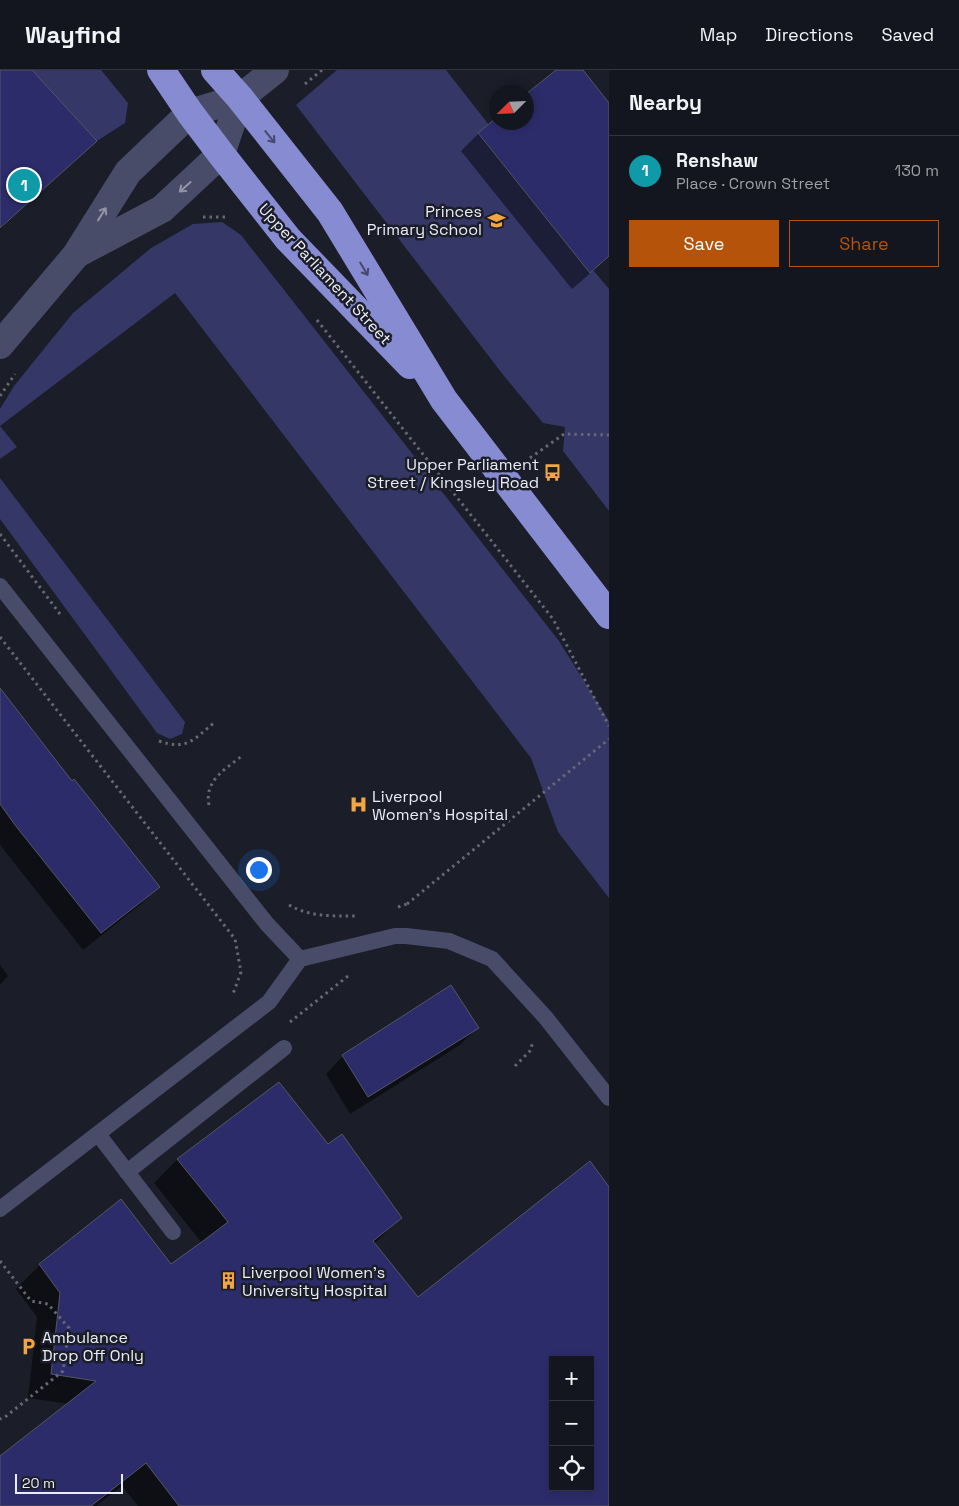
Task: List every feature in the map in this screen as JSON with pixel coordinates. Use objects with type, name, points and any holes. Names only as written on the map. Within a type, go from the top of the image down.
[{"type":"highway","name":"Upper Parliament Street","points":[[161,70],[190,113],[288,239],[444,400]]},
{"type":"highway","name":"Upper Parliament Street","points":[[215,70],[240,98],[330,212],[444,400],[609,615]]},
{"type":"street","points":[[0,346],[76,255],[128,172],[190,113],[240,98],[275,70]]},
{"type":"street","points":[[76,255],[162,209],[221,154],[240,98]]},
{"type":"lane","points":[[0,586],[266,924],[300,959]]},
{"type":"lane","points":[[0,1209],[269,1002],[300,959],[395,936],[449,941],[492,960],[546,1018],[609,1098]]},
{"type":"lane","points":[[127,1172],[284,1048]]},
{"type":"lane","points":[[98,1134],[173,1232]]},
{"type":"path","points":[[196,217],[229,216],[236,221]]},
{"type":"path","points":[[313,314],[553,619],[609,726]]},
{"type":"path","points":[[0,396],[17,372]]},
{"type":"path","points":[[503,477],[564,434],[609,435]]},
{"type":"path","points":[[0,534],[65,621]]},
{"type":"path","points":[[0,637],[235,939],[240,972],[230,1002]]},
{"type":"path","points":[[155,738],[171,745],[183,745],[215,722]]},
{"type":"path","points":[[390,910],[407,904],[609,739]]},
{"type":"path","points":[[211,810],[208,803],[214,778],[243,755]]},
{"type":"path","points":[[283,900],[303,912],[317,915],[364,916]]},
{"type":"path","points":[[407,904],[407,912]]},
{"type":"path","points":[[283,1025],[292,1021],[353,972]]},
{"type":"path","points":[[515,1066],[531,1050],[532,1043]]},
{"type":"path","points":[[0,1261],[31,1301],[48,1304],[69,1328],[63,1371],[0,1419]]},
{"type":"shaded area","points":[[32,70],[101,70],[128,103],[125,123],[97,141]]},
{"type":"shaded area","name":"Princes Primary School","points":[[337,70],[446,70],[489,125],[478,134],[589,272],[593,270],[609,289],[609,511],[563,451],[565,427],[543,423],[504,376],[296,105]]},
{"type":"shaded area","points":[[222,222],[241,235],[559,641],[609,721],[609,898],[558,832],[531,758],[175,293],[0,426],[0,409],[14,386],[73,313],[151,248],[193,224]]},
{"type":"shaded area","points":[[0,426],[17,447],[0,459]]},
{"type":"shaded area","points":[[0,478],[185,722],[182,734],[170,739],[157,733],[0,519]]},
{"type":"building","points":[[0,70],[32,70],[97,141],[0,228]]},
{"type":"building","points":[[556,70],[583,70],[609,103],[609,256],[590,273],[478,133],[489,124],[489,130],[534,130],[534,88]]},
{"type":"building","points":[[0,688],[72,781],[74,779],[160,887],[101,933],[0,804]]},
{"type":"building","points":[[451,985],[479,1028],[368,1097],[342,1055]]},
{"type":"building","name":"Liverpool Women's University Hospital","points":[[279,1082],[328,1144],[342,1134],[402,1218],[373,1241],[418,1297],[590,1161],[609,1187],[609,1506],[179,1506],[146,1463],[91,1506],[0,1506],[0,1456],[96,1381],[51,1374],[60,1293],[39,1264],[121,1199],[171,1264],[228,1222],[177,1159]]},
{"type":"place","name":"Renshaw","points":[[24,185]]},
{"type":"place","name":"Princes Primary School","points":[[496,220]]},
{"type":"place","name":"Upper Parliament Street / Kingsley Road","points":[[553,473]]},
{"type":"place","name":"Liverpool Women's Hospital","points":[[358,805]]},
{"type":"place","name":"Liverpool Women's University Hospital","points":[[228,1281]]},
{"type":"place","name":"Ambulance Drop Off Only","points":[[28,1346]]}]
